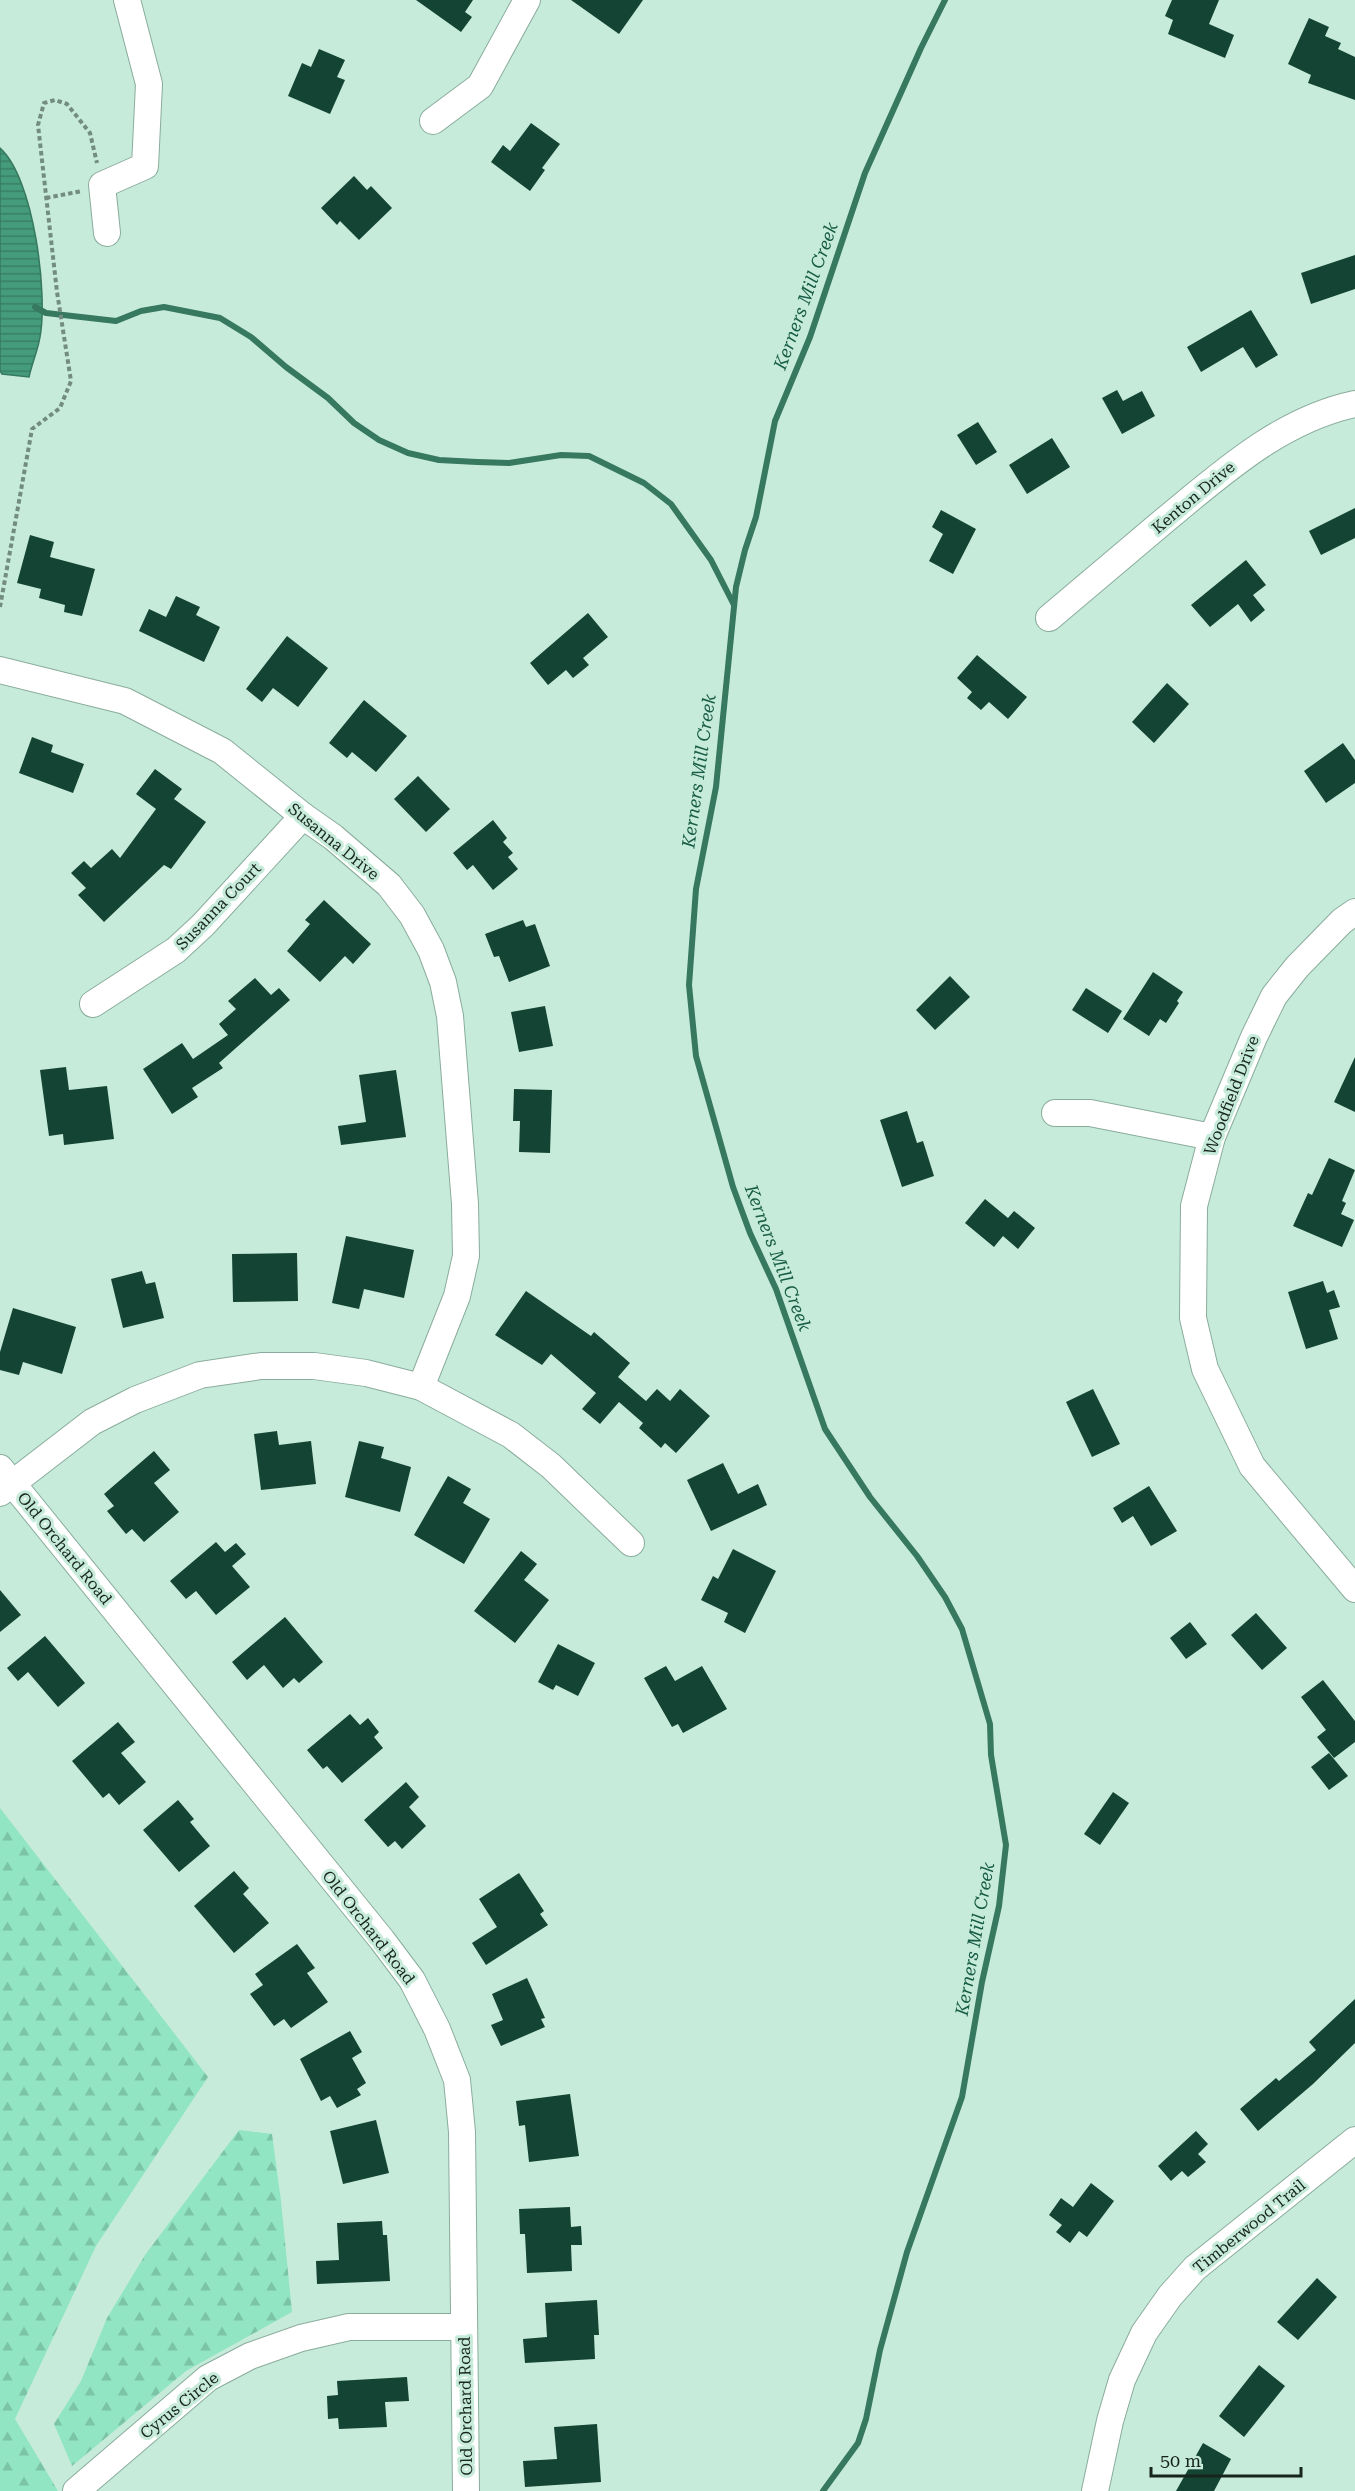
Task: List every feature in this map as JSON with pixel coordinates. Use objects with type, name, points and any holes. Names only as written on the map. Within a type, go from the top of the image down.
[{"type":"street","points":[[107,234],[102,185],[145,166],[148,84],[127,0]]},
{"type":"street","points":[[433,120],[480,86],[526,0]]},
{"type":"street","name":"Kenton Drive","points":[[1049,618],[1239,459],[1280,434],[1339,408],[1355,404]]},
{"type":"street","name":"Susanna Drive","points":[[0,670],[125,701],[222,751],[333,837],[389,885],[412,915],[431,950],[443,982],[450,1016],[465,1204],[465,1256],[457,1296],[422,1387]]},
{"type":"street","name":"Susanna Court","points":[[93,1004],[176,950],[203,925],[303,816]]},
{"type":"street","name":"Woodfield Drive","points":[[1355,912],[1342,921],[1297,967],[1274,996],[1254,1037],[1212,1137],[1194,1206],[1192,1318],[1205,1369],[1252,1466],[1355,1589]]},
{"type":"street","points":[[1055,1113],[1090,1113],[1212,1137]]},
{"type":"street","points":[[4,1481],[92,1422],[135,1400],[200,1375],[261,1366],[314,1366],[366,1373],[422,1387],[511,1435],[551,1466],[631,1543]]},
{"type":"street","name":"Old Orchard Road","points":[[4,1481],[367,1922],[412,1980],[437,2029],[457,2080],[462,2132],[466,2491]]},
{"type":"street","name":"Timberwood Trail","points":[[1095,2491],[1110,2421],[1122,2380],[1144,2333],[1170,2296],[1195,2268],[1355,2140]]},
{"type":"street","name":"Cyrus Circle","points":[[81,2489],[208,2378],[250,2356],[301,2338],[349,2327],[464,2327]]},
{"type":"path","points":[[0,607],[32,429],[60,408],[71,381],[58,302],[38,125],[44,103],[55,100],[67,104],[90,133],[102,185]]},
{"type":"path","points":[[46,198],[75,194]]},
{"type":"green space","points":[[0,1808],[208,2077],[96,2246],[15,2419],[58,2491],[0,2491]]},
{"type":"green space","points":[[239,2130],[272,2134],[292,2312],[186,2371],[72,2466],[54,2424],[81,2381],[107,2318],[145,2255]]},
{"type":"shaded area","points":[[0,148],[12,163],[22,184],[30,210],[40,266],[42,318],[39,342],[29,377],[2,374],[0,371]]},
{"type":"building","points":[[416,0],[473,0],[465,12],[472,17],[461,32]]},
{"type":"building","points":[[571,0],[643,0],[619,34]]},
{"type":"building","points":[[1172,0],[1219,0],[1209,24],[1234,35],[1225,58],[1168,34],[1173,20],[1165,16]]},
{"type":"building","points":[[1309,18],[1329,27],[1325,36],[1341,43],[1338,49],[1355,57],[1355,100],[1308,83],[1311,75],[1288,64]]},
{"type":"building","points":[[319,49],[345,60],[337,77],[345,80],[330,114],[288,96],[302,63],[311,67]]},
{"type":"building","points":[[531,123],[560,144],[542,168],[545,170],[530,191],[491,162],[503,145],[510,151]]},
{"type":"building","points":[[354,176],[367,190],[371,186],[392,208],[359,240],[340,221],[337,225],[321,208]]},
{"type":"building","points":[[1355,255],[1355,289],[1311,304],[1301,273]]},
{"type":"building","points":[[1251,310],[1278,355],[1256,368],[1243,347],[1201,372],[1187,347]]},
{"type":"building","points":[[1117,390],[1123,401],[1142,391],[1155,416],[1122,434],[1102,398]]},
{"type":"building","points":[[978,422],[997,452],[976,465],[957,435]]},
{"type":"building","points":[[1052,438],[1070,467],[1027,494],[1009,465]]},
{"type":"building","points":[[1355,508],[1355,538],[1321,555],[1309,531]]},
{"type":"building","points":[[941,510],[976,529],[953,574],[929,561],[943,534],[932,527]]},
{"type":"building","points":[[30,535],[54,542],[50,557],[95,569],[82,616],[64,612],[65,605],[39,598],[41,589],[17,583]]},
{"type":"building","points":[[1246,560],[1266,585],[1253,595],[1265,610],[1251,622],[1238,604],[1210,627],[1191,605]]},
{"type":"building","points":[[176,596],[200,607],[196,615],[220,627],[204,662],[139,631],[149,609],[166,617]]},
{"type":"building","points":[[588,613],[608,637],[583,658],[589,665],[573,678],[566,670],[548,685],[530,663]]},
{"type":"building","points":[[287,636],[328,668],[298,707],[273,688],[262,702],[246,689]]},
{"type":"building","points":[[977,655],[1027,697],[1008,719],[989,702],[981,710],[967,698],[972,692],[957,678]]},
{"type":"building","points":[[1167,683],[1189,704],[1154,743],[1132,722]]},
{"type":"building","points":[[364,700],[407,736],[376,772],[352,752],[347,758],[329,743]]},
{"type":"building","points":[[32,737],[53,745],[51,752],[84,764],[73,793],[19,773]]},
{"type":"building","points":[[1343,743],[1355,760],[1355,783],[1326,803],[1304,771]]},
{"type":"building","points":[[155,769],[182,789],[174,799],[206,822],[171,869],[164,865],[104,922],[78,895],[86,888],[71,873],[84,861],[91,868],[112,849],[120,858],[156,809],[136,794]]},
{"type":"building","points":[[418,776],[450,809],[426,832],[394,799]]},
{"type":"building","points":[[493,820],[507,838],[503,842],[513,853],[508,857],[518,869],[493,890],[473,865],[467,870],[453,853]]},
{"type":"building","points":[[324,900],[371,944],[353,964],[345,956],[320,982],[287,951],[310,924],[305,920]]},
{"type":"building","points":[[523,920],[526,927],[535,924],[550,966],[509,982],[499,956],[494,957],[485,934]]},
{"type":"building","points":[[1153,972],[1183,992],[1166,1023],[1160,1019],[1149,1036],[1123,1019]]},
{"type":"building","points":[[950,976],[970,997],[935,1030],[916,1010]]},
{"type":"building","points":[[255,978],[271,995],[279,988],[290,1000],[219,1063],[223,1068],[192,1088],[198,1097],[172,1114],[143,1069],[182,1043],[193,1059],[228,1035],[219,1024],[236,1009],[228,1001]]},
{"type":"building","points":[[1086,988],[1122,1011],[1108,1033],[1072,1010]]},
{"type":"building","points":[[545,1006],[553,1046],[519,1052],[511,1012]]},
{"type":"building","points":[[1355,1057],[1355,1112],[1334,1102]]},
{"type":"building","points":[[66,1067],[69,1090],[107,1086],[114,1139],[64,1145],[63,1134],[49,1136],[40,1070]]},
{"type":"building","points":[[396,1070],[406,1137],[341,1145],[338,1126],[366,1122],[359,1075]]},
{"type":"building","points":[[514,1089],[552,1090],[550,1153],[519,1152],[520,1121],[513,1121]]},
{"type":"building","points":[[907,1111],[917,1143],[923,1141],[934,1176],[902,1187],[880,1120]]},
{"type":"building","points":[[1329,1158],[1355,1170],[1342,1201],[1346,1203],[1341,1214],[1354,1220],[1342,1247],[1293,1226],[1308,1193],[1312,1195]]},
{"type":"building","points":[[985,1199],[1008,1218],[1014,1211],[1035,1228],[1018,1249],[1003,1236],[994,1247],[965,1223]]},
{"type":"building","points":[[346,1236],[414,1250],[404,1298],[364,1289],[359,1309],[332,1303]]},
{"type":"building","points":[[297,1253],[298,1301],[233,1302],[232,1254]]},
{"type":"building","points":[[142,1271],[146,1284],[155,1282],[164,1318],[123,1328],[111,1279]]},
{"type":"building","points":[[1323,1281],[1327,1293],[1334,1290],[1340,1307],[1329,1310],[1338,1339],[1306,1349],[1288,1292]]},
{"type":"building","points":[[526,1291],[591,1336],[594,1332],[630,1363],[618,1377],[646,1401],[657,1389],[670,1401],[680,1389],[710,1416],[676,1453],[665,1443],[661,1448],[639,1428],[643,1423],[619,1402],[600,1424],[582,1409],[596,1393],[551,1354],[542,1365],[495,1335]]},
{"type":"building","points":[[13,1308],[76,1327],[62,1374],[23,1362],[19,1375],[0,1370],[0,1352]]},
{"type":"building","points":[[1093,1389],[1120,1444],[1092,1457],[1066,1402]]},
{"type":"building","points":[[277,1431],[279,1445],[311,1441],[316,1484],[261,1490],[254,1434]]},
{"type":"building","points":[[359,1441],[384,1447],[381,1458],[411,1467],[400,1512],[345,1497]]},
{"type":"building","points":[[154,1451],[170,1470],[154,1483],[179,1512],[144,1542],[132,1529],[126,1534],[107,1511],[114,1506],[104,1494]]},
{"type":"building","points":[[723,1463],[738,1494],[758,1484],[767,1505],[711,1531],[687,1480]]},
{"type":"building","points":[[448,1476],[471,1489],[463,1503],[490,1519],[464,1564],[414,1535]]},
{"type":"building","points":[[1149,1486],[1177,1531],[1151,1546],[1133,1516],[1122,1523],[1113,1508]]},
{"type":"building","points":[[216,1542],[225,1552],[236,1543],[246,1554],[232,1566],[250,1587],[216,1615],[196,1591],[186,1599],[170,1581]]},
{"type":"building","points":[[733,1549],[776,1571],[745,1633],[724,1622],[728,1613],[701,1600],[713,1576],[718,1579]]},
{"type":"building","points":[[521,1551],[537,1564],[524,1580],[549,1600],[515,1643],[474,1611]]},
{"type":"building","points":[[0,1590],[21,1615],[0,1632]]},
{"type":"building","points":[[1256,1613],[1287,1648],[1262,1670],[1231,1635]]},
{"type":"building","points":[[285,1617],[323,1662],[299,1683],[294,1678],[283,1688],[264,1665],[247,1680],[232,1662]]},
{"type":"building","points":[[1190,1622],[1207,1644],[1186,1659],[1170,1638]]},
{"type":"building","points":[[45,1636],[85,1683],[58,1707],[28,1672],[18,1681],[7,1668]]},
{"type":"building","points":[[558,1644],[595,1663],[578,1696],[556,1685],[553,1690],[538,1682]]},
{"type":"building","points":[[666,1666],[675,1681],[702,1666],[727,1709],[683,1733],[678,1724],[672,1727],[644,1678]]},
{"type":"building","points":[[1323,1680],[1355,1721],[1355,1742],[1334,1758],[1317,1737],[1326,1730],[1301,1697]]},
{"type":"building","points":[[350,1714],[360,1725],[368,1718],[379,1732],[374,1737],[383,1748],[342,1783],[327,1766],[323,1769],[307,1750]]},
{"type":"building","points":[[118,1722],[135,1742],[121,1753],[146,1782],[119,1805],[109,1793],[103,1798],[72,1761]]},
{"type":"building","points":[[1329,1753],[1348,1776],[1329,1790],[1311,1767]]},
{"type":"building","points":[[406,1782],[419,1797],[409,1807],[426,1826],[402,1849],[395,1841],[388,1847],[364,1820]]},
{"type":"building","points":[[1113,1792],[1129,1803],[1100,1845],[1084,1834]]},
{"type":"building","points":[[178,1800],[194,1819],[190,1822],[210,1846],[179,1872],[143,1830]]},
{"type":"building","points":[[234,1871],[249,1888],[243,1894],[269,1923],[234,1953],[194,1906]]},
{"type":"building","points":[[519,1873],[544,1911],[540,1914],[548,1925],[486,1965],[472,1943],[497,1927],[479,1899]]},
{"type":"building","points":[[297,1944],[315,1968],[307,1973],[328,2002],[291,2028],[284,2019],[274,2026],[250,1994],[263,1985],[255,1974]]},
{"type":"building","points":[[527,1978],[545,2018],[541,2019],[545,2027],[501,2046],[491,2025],[503,2020],[492,1994]]},
{"type":"building","points":[[1355,1999],[1355,2043],[1313,2084],[1258,2131],[1240,2109],[1276,2078],[1279,2081],[1316,2050],[1309,2042]]},
{"type":"building","points":[[350,2031],[362,2052],[352,2058],[366,2083],[357,2089],[361,2095],[337,2108],[330,2096],[321,2101],[300,2059]]},
{"type":"building","points":[[570,2094],[579,2156],[529,2162],[525,2125],[519,2126],[516,2101]]},
{"type":"building","points":[[376,2120],[389,2173],[343,2184],[330,2131]]},
{"type":"building","points":[[1196,2131],[1208,2144],[1198,2154],[1206,2162],[1188,2177],[1182,2171],[1171,2181],[1158,2166]]},
{"type":"building","points":[[1091,2183],[1114,2201],[1087,2237],[1079,2231],[1070,2243],[1056,2232],[1062,2225],[1049,2215],[1061,2198],[1073,2207]]},
{"type":"building","points":[[570,2207],[571,2227],[581,2226],[582,2245],[571,2245],[572,2271],[527,2273],[525,2234],[520,2234],[519,2209]]},
{"type":"building","points":[[382,2221],[383,2235],[387,2235],[390,2281],[317,2284],[316,2261],[339,2260],[337,2223]]},
{"type":"building","points":[[1317,2278],[1337,2297],[1298,2340],[1277,2322]]},
{"type":"building","points":[[597,2300],[599,2335],[594,2335],[595,2359],[525,2363],[523,2339],[547,2337],[545,2303]]},
{"type":"building","points":[[1259,2365],[1285,2386],[1244,2437],[1219,2416]]},
{"type":"building","points":[[407,2377],[409,2401],[385,2402],[387,2427],[339,2429],[338,2418],[328,2419],[327,2396],[338,2395],[337,2381]]},
{"type":"building","points":[[597,2424],[601,2482],[525,2487],[523,2461],[557,2459],[554,2427]]},
{"type":"building","points":[[1203,2443],[1231,2459],[1214,2491],[1176,2491]]},
{"type":"waterway","name":"Kerners Mill Creek","points":[[823,2491],[858,2443],[866,2419],[880,2350],[907,2252],[962,2097],[982,1982],[999,1906],[1006,1845],[991,1755],[990,1724],[962,1629],[945,1597],[917,1556],[870,1497],[825,1429],[776,1289],[750,1233],[733,1187],[696,1056],[689,985],[696,889],[716,787],[736,587],[756,517],[775,421],[810,337],[865,173],[945,0]]},
{"type":"waterway","points":[[35,307],[46,313],[116,321],[141,311],[164,307],[220,318],[251,337],[328,398],[354,423],[379,440],[408,453],[439,460],[509,463],[561,455],[589,456],[644,483],[671,504],[711,560],[734,605]]}]
